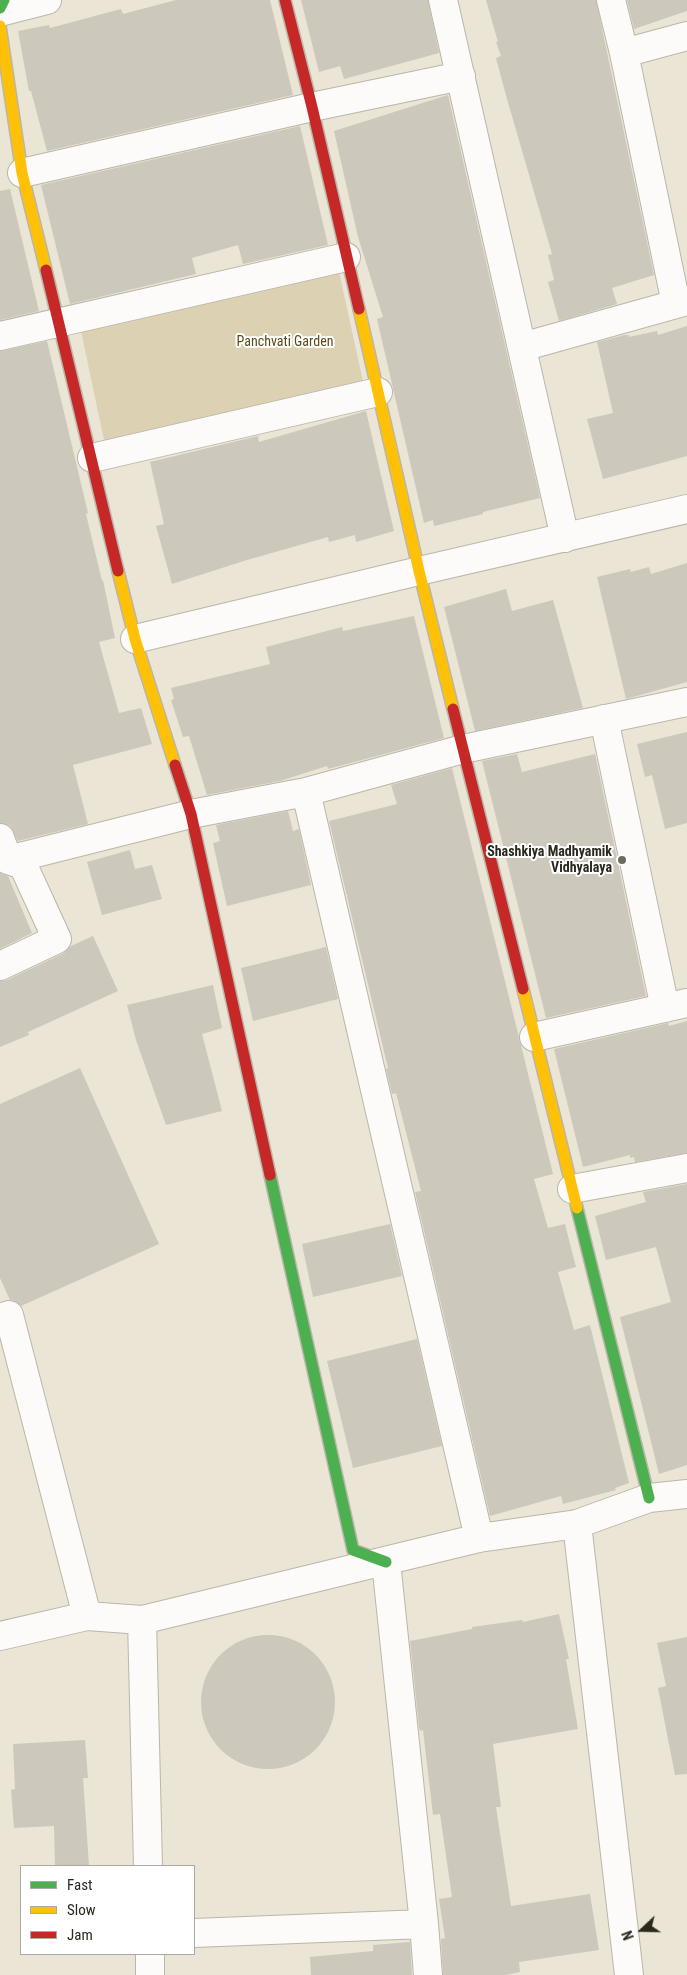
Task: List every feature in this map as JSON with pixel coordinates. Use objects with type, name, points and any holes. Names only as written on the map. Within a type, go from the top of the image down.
[{"type":"street","points":[[0,10],[4,0]]},
{"type":"street","points":[[0,10],[47,0]]},
{"type":"street","points":[[284,0],[312,107],[419,571],[649,1498]]},
{"type":"street","points":[[443,0],[565,538]]},
{"type":"street","points":[[522,347],[682,303],[611,0]]},
{"type":"street","points":[[0,26],[22,173],[136,639],[191,814],[353,1550],[386,1562]]},
{"type":"street","points":[[624,54],[687,36]]},
{"type":"street","points":[[22,173],[312,107],[461,76]]},
{"type":"street","points":[[0,336],[60,324],[346,257]]},
{"type":"street","points":[[92,458],[378,392]]},
{"type":"street","points":[[136,639],[687,509]]},
{"type":"street","points":[[4,849],[306,792],[463,749],[687,702]]},
{"type":"street","points":[[534,1037],[676,1005],[604,719]]},
{"type":"street","points":[[306,792],[479,1538]]},
{"type":"street","points":[[0,966],[57,939],[23,865],[4,849]]},
{"type":"street","points":[[572,1189],[687,1168]]},
{"type":"street","points":[[0,1318],[10,1315],[87,1616]]},
{"type":"street","points":[[0,1636],[87,1616],[142,1620],[479,1538],[577,1524],[649,1498],[687,1494]]},
{"type":"street","points":[[577,1524],[629,1975]]},
{"type":"street","points":[[386,1562],[428,1975]]},
{"type":"street","points":[[142,1620],[148,1865]]},
{"type":"street","points":[[195,1933],[424,1924]]},
{"type":"street","points":[[150,1955],[150,1975]]},
{"type":"green space","name":"Panchvati Garden","points":[[338,267],[364,386],[105,445],[81,331]]},
{"type":"building","points":[[176,0],[270,0],[293,95],[47,151],[31,91],[29,91],[18,31],[49,25],[50,28],[121,9],[123,14]]},
{"type":"building","points":[[301,0],[428,0],[439,53],[344,79],[340,66],[319,72]]},
{"type":"building","points":[[486,0],[596,0],[654,275],[612,288],[617,304],[559,321],[548,282],[554,280],[548,255],[552,254],[496,58],[501,56]]},
{"type":"building","points":[[627,0],[687,0],[687,11],[634,29]]},
{"type":"building","points":[[448,95],[540,498],[434,526],[433,520],[424,523],[377,319],[383,317],[358,237],[334,131]]},
{"type":"building","points":[[300,126],[328,245],[243,264],[238,245],[192,258],[196,274],[70,304],[41,185]]},
{"type":"building","points":[[10,189],[39,311],[0,320],[0,191]]},
{"type":"building","points":[[687,326],[687,456],[603,479],[587,419],[613,413],[597,342],[625,335],[629,335],[629,337],[657,331],[658,335]]},
{"type":"building","points":[[47,341],[88,513],[86,514],[103,580],[115,638],[99,642],[119,713],[141,708],[152,744],[73,765],[88,824],[18,841],[10,826],[0,823],[0,351]]},
{"type":"building","points":[[366,411],[394,531],[356,542],[355,535],[329,542],[328,537],[172,584],[156,526],[164,524],[150,462],[258,436],[259,442]]},
{"type":"building","points":[[687,563],[687,682],[626,699],[597,577],[630,569],[631,572],[649,567],[651,574]]},
{"type":"building","points":[[506,589],[512,611],[553,600],[583,708],[475,731],[444,607]]},
{"type":"building","points":[[414,616],[444,738],[328,769],[327,766],[280,781],[207,795],[189,736],[183,737],[171,700],[174,699],[171,688],[270,664],[266,647],[342,627],[343,631]]},
{"type":"building","points":[[687,732],[687,823],[665,829],[652,775],[645,777],[637,744]]},
{"type":"building","points":[[517,754],[522,772],[595,754],[646,996],[546,1018],[482,761]]},
{"type":"building","points":[[452,768],[553,1174],[534,1179],[548,1228],[565,1224],[576,1267],[558,1272],[574,1330],[590,1325],[629,1483],[615,1488],[616,1490],[563,1504],[561,1496],[490,1516],[415,1192],[421,1191],[396,1093],[392,1094],[386,1069],[388,1068],[329,821],[397,804],[391,785]]},
{"type":"building","points":[[288,811],[293,831],[299,829],[311,885],[227,906],[213,843],[220,841],[216,825]]},
{"type":"building","points":[[130,850],[135,869],[152,865],[162,899],[102,915],[87,862]]},
{"type":"building","points":[[0,873],[8,876],[32,933],[0,949]]},
{"type":"building","points":[[93,936],[118,991],[28,1032],[29,1035],[0,1047],[0,981],[7,980],[64,953],[71,946]]},
{"type":"building","points":[[326,947],[338,999],[253,1021],[241,968]]},
{"type":"building","points":[[213,985],[222,1028],[202,1034],[222,1111],[166,1125],[136,1040],[127,1005]]},
{"type":"building","points":[[687,1021],[687,1153],[635,1162],[634,1157],[630,1158],[630,1155],[583,1167],[554,1049],[668,1023],[669,1026]]},
{"type":"building","points":[[80,1068],[159,1244],[21,1306],[10,1300],[0,1278],[0,1104]]},
{"type":"building","points":[[687,1184],[687,1465],[659,1474],[620,1317],[671,1302],[656,1247],[606,1260],[595,1216],[646,1202],[643,1192]]},
{"type":"building","points":[[390,1224],[402,1276],[313,1297],[302,1244]]},
{"type":"building","points":[[417,1339],[442,1446],[353,1468],[327,1361]]},
{"type":"building","points":[[559,1614],[569,1659],[566,1659],[578,1729],[493,1744],[501,1807],[496,1807],[511,1906],[590,1894],[599,1950],[519,1962],[520,1972],[505,1975],[443,1975],[441,1939],[445,1938],[439,1899],[452,1897],[440,1814],[433,1815],[423,1730],[420,1731],[419,1727],[410,1641],[472,1629],[472,1627],[522,1620],[523,1622]]},
{"type":"building","points":[[268,1635],[294,1640],[315,1655],[330,1676],[335,1702],[330,1728],[315,1749],[294,1764],[268,1769],[242,1764],[221,1749],[206,1728],[201,1702],[206,1676],[221,1655],[242,1640]]},
{"type":"building","points":[[687,1637],[687,1774],[675,1775],[658,1688],[666,1686],[657,1643]]},
{"type":"building","points":[[85,1740],[88,1778],[83,1778],[89,1865],[55,1865],[54,1826],[14,1828],[11,1790],[15,1789],[13,1744]]},
{"type":"building","points":[[410,1942],[412,1975],[311,1975],[310,1957],[373,1951],[373,1945]]},
{"type":"traffic: fast","points":[[0,8],[4,0]]},
{"type":"traffic: fast","points":[[270,1175],[353,1550],[386,1562]]},
{"type":"traffic: fast","points":[[577,1208],[649,1498]]},
{"type":"traffic: slow","points":[[0,26],[22,173],[46,270]]},
{"type":"traffic: slow","points":[[359,309],[419,571],[453,709]]},
{"type":"traffic: slow","points":[[118,571],[135,639],[175,765]]},
{"type":"traffic: slow","points":[[523,989],[577,1208]]},
{"type":"traffic: jam","points":[[285,0],[359,309]]},
{"type":"traffic: jam","points":[[46,270],[118,571]]},
{"type":"traffic: jam","points":[[453,709],[523,989]]},
{"type":"traffic: jam","points":[[175,765],[191,814],[270,1175]]},
{"type":"place","name":"Shashkiya Madhyamik Vidhyalaya","points":[[622,860]]}]
